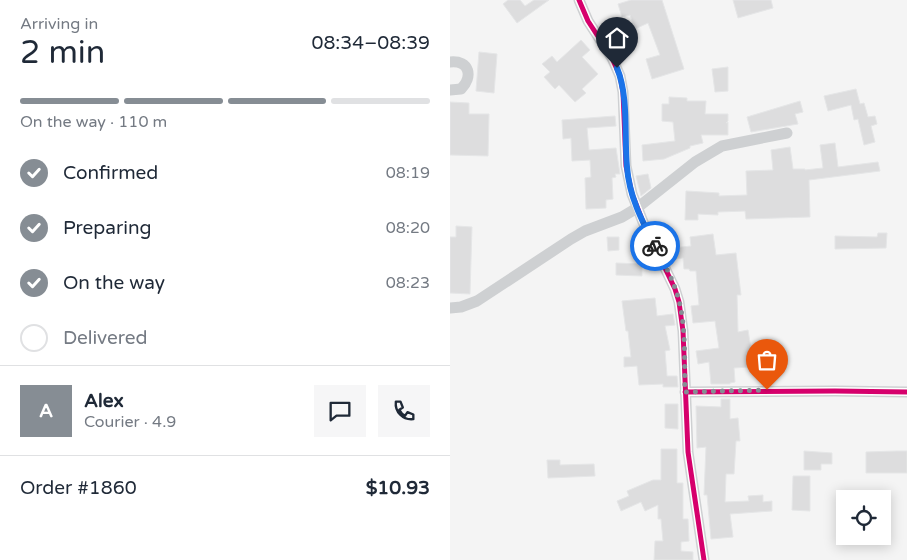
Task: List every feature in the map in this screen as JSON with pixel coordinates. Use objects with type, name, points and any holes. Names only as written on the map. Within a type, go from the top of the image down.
[{"type":"street","points":[[579,0],[588,20],[612,58],[620,76],[623,92],[627,173],[632,194],[643,222],[672,282],[679,302],[683,331],[688,452],[704,560]]},
{"type":"street","points":[[450,62],[459,62],[465,66],[469,76],[467,83],[461,89],[450,90]]},
{"type":"street","points":[[450,308],[461,307],[477,301],[571,238],[591,228],[622,217],[637,208],[695,162],[722,146],[787,133]]},
{"type":"street","points":[[685,392],[788,390],[907,392]]},
{"type":"building","points":[[508,0],[520,0],[525,6],[534,0],[549,0],[517,23],[503,4]]},
{"type":"building","points":[[631,0],[662,0],[684,69],[652,79],[646,59],[660,55],[648,23],[635,29],[630,15],[622,17],[618,4]]},
{"type":"building","points":[[733,0],[771,0],[773,8],[738,18]]},
{"type":"building","points":[[581,40],[590,50],[582,57],[598,74],[582,89],[586,93],[575,102],[559,85],[555,89],[544,77],[550,72],[542,64],[552,56],[557,62]]},
{"type":"building","points":[[479,52],[497,54],[494,93],[476,91]]},
{"type":"building","points":[[728,67],[728,91],[715,92],[712,69]]},
{"type":"building","points":[[856,89],[860,104],[864,103],[868,117],[875,116],[877,124],[871,126],[875,142],[864,145],[858,119],[854,120],[851,105],[828,111],[824,96]]},
{"type":"building","points":[[669,97],[687,98],[687,101],[706,101],[705,114],[728,114],[728,121],[726,123],[728,122],[728,135],[701,135],[703,143],[690,146],[690,148],[664,159],[643,161],[642,145],[675,141],[673,122],[662,121],[662,104],[669,104]]},
{"type":"building","points":[[800,101],[803,112],[795,114],[798,124],[751,132],[747,117]]},
{"type":"building","points":[[450,102],[469,103],[469,114],[489,114],[488,156],[450,155]]},
{"type":"building","points":[[615,116],[616,126],[587,128],[589,150],[616,148],[620,174],[615,174],[616,177],[612,178],[613,199],[606,200],[606,208],[586,209],[585,178],[591,177],[590,160],[572,161],[571,138],[563,139],[562,120]]},
{"type":"building","points":[[835,143],[838,167],[878,162],[880,171],[809,180],[810,217],[746,219],[745,211],[718,212],[718,215],[698,214],[698,220],[685,220],[686,191],[719,193],[719,196],[747,195],[746,171],[773,170],[771,150],[790,147],[793,169],[805,170],[823,168],[820,145]]},
{"type":"building","points":[[648,174],[651,188],[641,196],[636,176]]},
{"type":"building","points":[[456,226],[472,227],[470,294],[450,293],[450,237],[456,237]]},
{"type":"building","points":[[878,233],[887,233],[886,248],[835,249],[835,236],[877,237]]},
{"type":"building","points":[[713,234],[716,255],[736,253],[741,295],[737,295],[738,332],[748,330],[751,349],[759,347],[760,356],[749,357],[749,367],[734,368],[735,382],[730,384],[711,384],[709,362],[698,364],[696,351],[719,348],[715,321],[693,323],[691,306],[699,305],[696,271],[684,269],[683,258],[674,259],[673,248],[691,246],[690,237]]},
{"type":"building","points":[[607,237],[619,237],[619,250],[608,251]]},
{"type":"building","points":[[616,263],[642,264],[642,276],[616,275]]},
{"type":"building","points":[[655,298],[657,316],[673,314],[675,325],[665,326],[670,350],[665,351],[667,376],[677,376],[678,387],[663,387],[663,384],[639,385],[637,366],[624,367],[624,357],[631,357],[622,301]]},
{"type":"building","points":[[721,399],[730,399],[730,419],[738,418],[740,441],[736,441],[734,474],[726,474],[725,502],[749,501],[748,496],[763,495],[763,502],[772,501],[772,511],[730,514],[733,537],[711,539],[707,495],[704,495],[706,447],[697,448],[696,406],[721,407]]},
{"type":"building","points":[[665,404],[678,404],[678,429],[665,428]]},
{"type":"building","points":[[661,449],[677,449],[677,483],[683,483],[683,519],[688,519],[689,541],[681,542],[681,551],[693,552],[693,560],[654,560],[655,541],[663,541],[661,519],[658,519],[658,505],[645,511],[641,502],[621,511],[617,501],[629,496],[627,491],[653,480],[661,480]]},
{"type":"building","points":[[804,451],[832,453],[832,464],[821,464],[821,470],[804,470]]},
{"type":"building","points":[[907,451],[907,473],[866,473],[866,452]]},
{"type":"building","points":[[547,460],[560,460],[560,465],[594,464],[595,476],[548,478]]},
{"type":"building","points":[[793,476],[810,476],[810,511],[792,510]]},
{"type":"cycle path","points":[[579,0],[588,21],[612,58],[620,76],[623,92],[626,166],[632,194],[643,222],[675,289],[679,302],[683,331],[688,452],[704,560]]},
{"type":"cycle path","points":[[685,392],[907,392]]},
{"type":"way so far","points":[[655,246],[670,275],[679,302],[683,331],[685,392],[767,390]]},
{"type":"route","points":[[617,68],[623,92],[628,179],[643,222],[655,246]]}]
